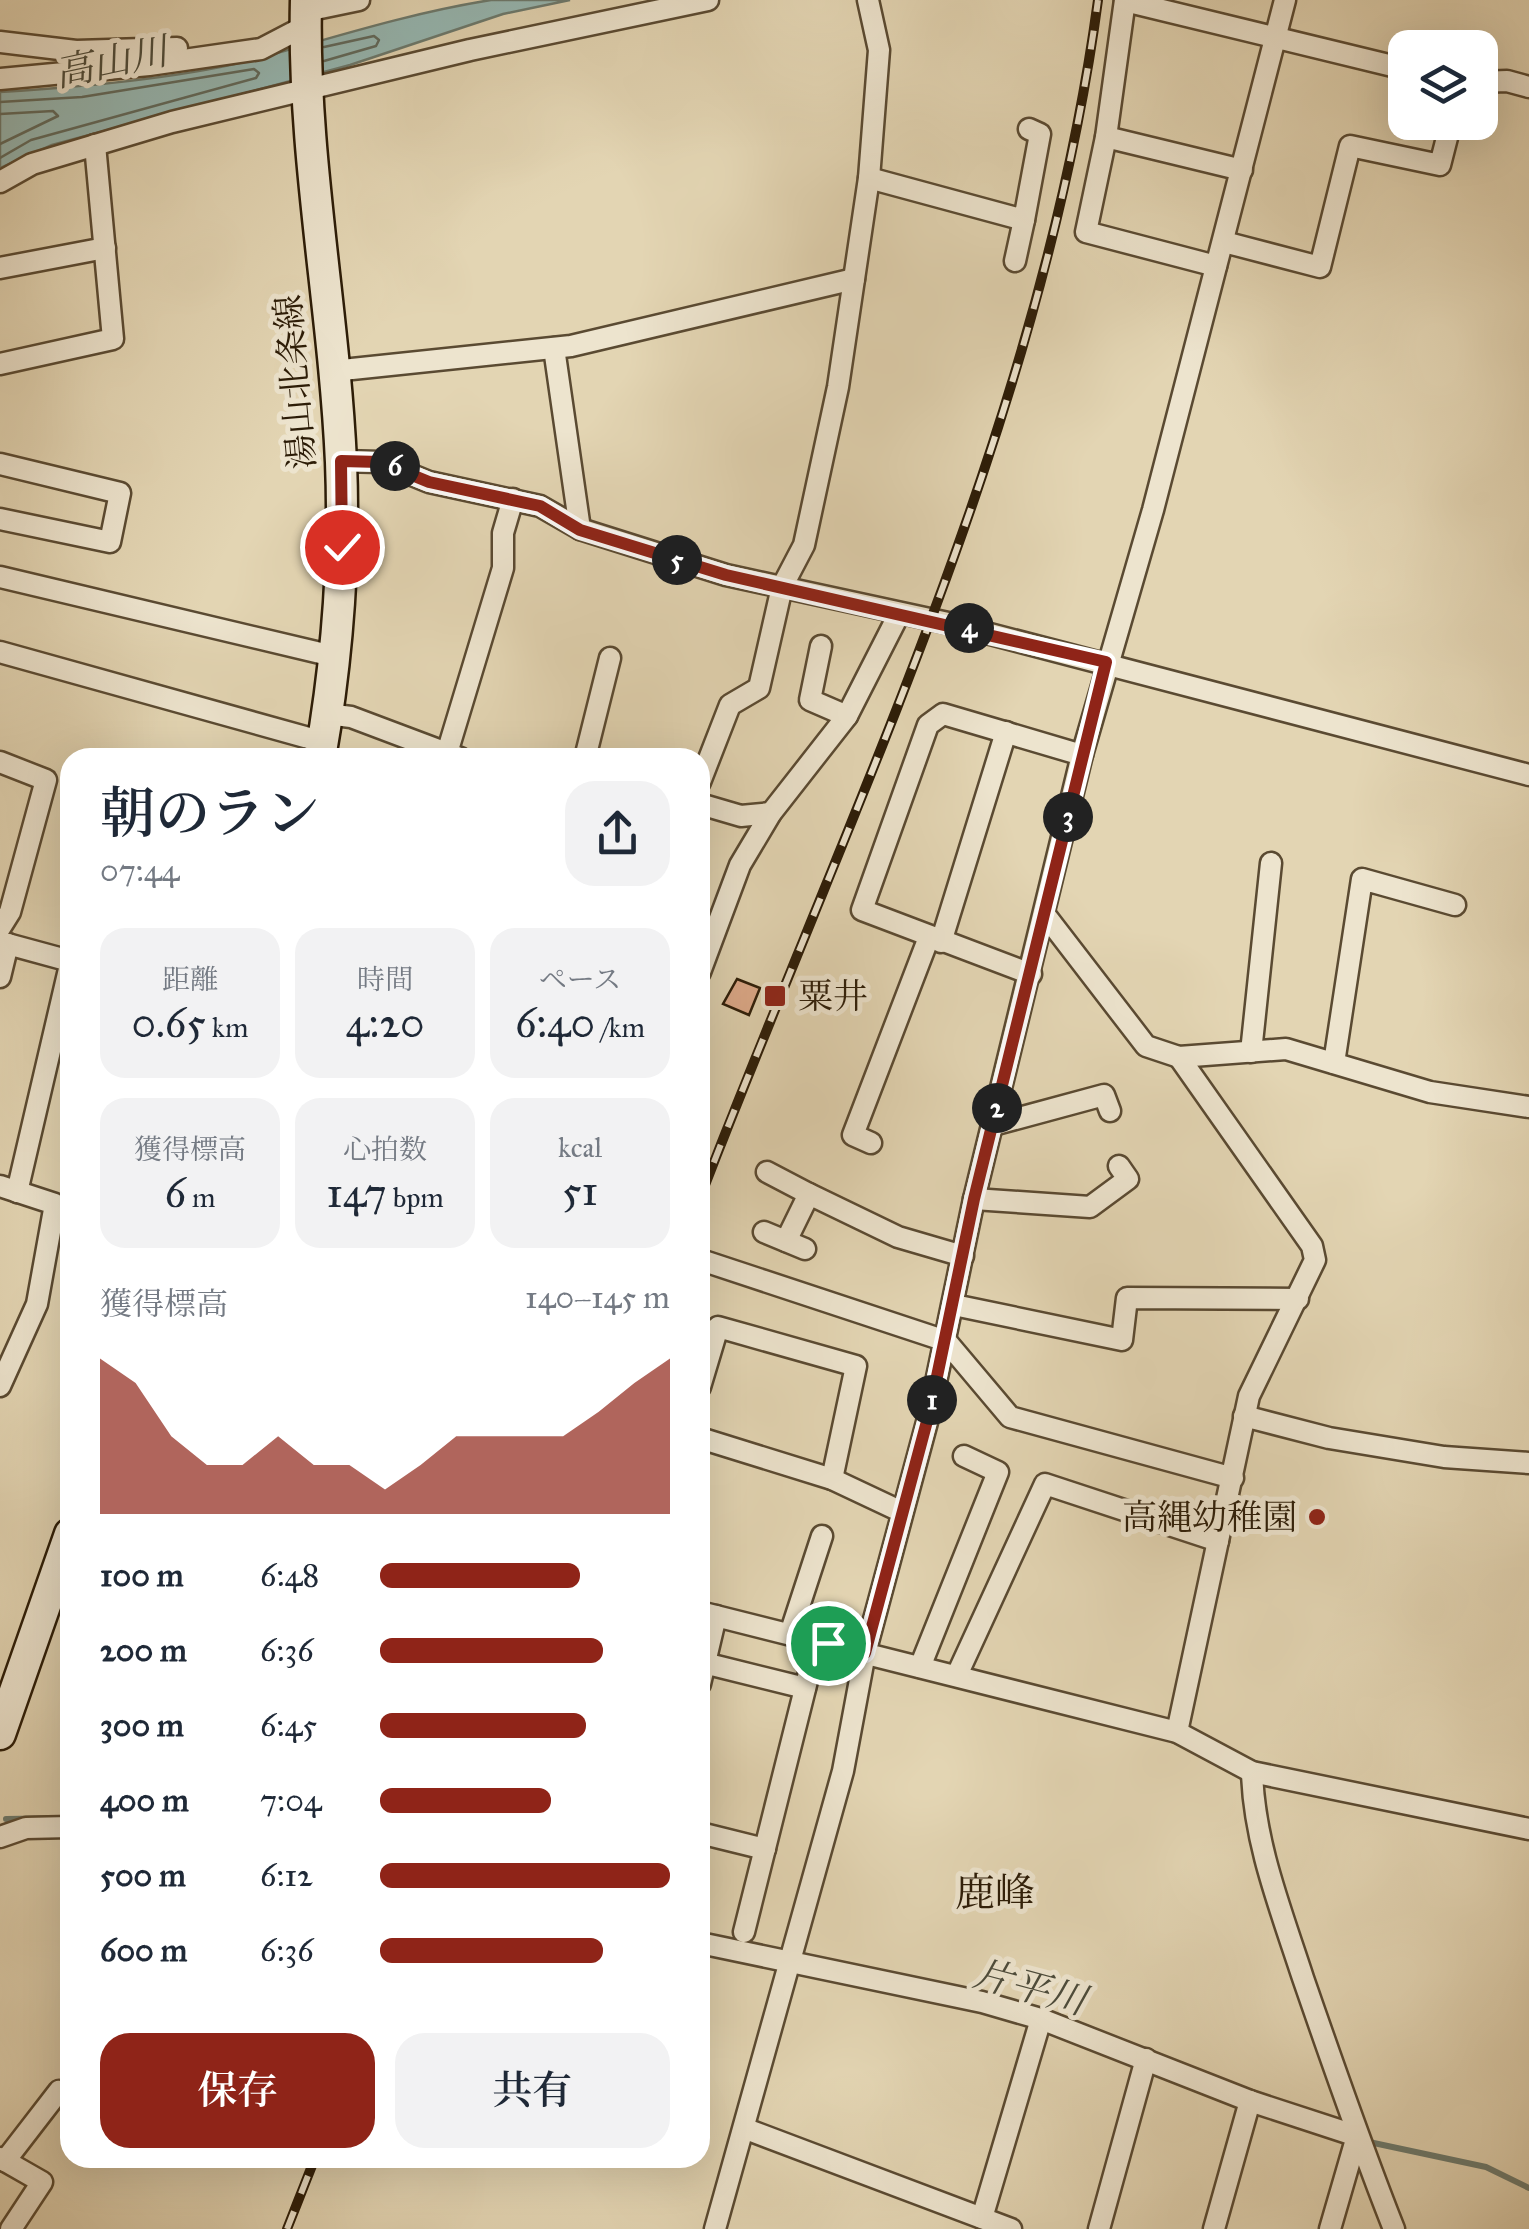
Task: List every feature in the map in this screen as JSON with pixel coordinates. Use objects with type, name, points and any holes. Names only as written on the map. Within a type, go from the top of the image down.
[{"type":"main road","name":"湯山北条線","points":[[306,17],[307,84],[341,461],[342,547],[323,738]]},
{"type":"main road","points":[[0,1734],[10,1675],[60,1558]]},
{"type":"street","points":[[0,42],[62,50],[155,51],[306,17],[359,0]]},
{"type":"street","points":[[0,182],[32,164],[307,84],[708,0]]},
{"type":"street","points":[[710,756],[730,705],[759,688],[782,587],[804,546],[838,388],[868,178],[879,50],[868,0]]},
{"type":"street","points":[[1216,266],[1086,232],[1106,138],[1125,0],[1388,65]]},
{"type":"street","points":[[715,2229],[843,1771],[865,1653],[946,1341],[974,1199],[1046,916],[1082,755],[1152,510],[1286,0]]},
{"type":"street","points":[[0,79],[149,65],[260,49],[306,17]]},
{"type":"street","points":[[1498,81],[1529,88]]},
{"type":"street","points":[[1015,261],[1040,134],[1029,129]]},
{"type":"street","points":[[1106,138],[1242,170]]},
{"type":"street","points":[[1224,242],[1320,267],[1350,146],[1440,165],[1446,140]]},
{"type":"street","points":[[0,364],[113,338],[95,145]]},
{"type":"street","points":[[868,178],[1024,220]]},
{"type":"street","points":[[0,268],[104,248]]},
{"type":"street","points":[[334,370],[554,348],[854,279]]},
{"type":"street","points":[[554,348],[580,530]]},
{"type":"street","points":[[341,461],[380,462],[429,482],[540,506],[580,530],[726,575],[1106,662],[1529,775]]},
{"type":"street","points":[[0,464],[120,493],[110,542],[0,519]]},
{"type":"street","points":[[456,748],[503,568],[503,533],[513,499]]},
{"type":"street","points":[[0,577],[334,656]]},
{"type":"street","points":[[710,945],[740,865],[771,814],[847,716],[898,616]]},
{"type":"street","points":[[822,646],[810,700],[847,716]]},
{"type":"street","points":[[0,652],[323,738],[352,717],[435,748]]},
{"type":"street","points":[[588,748],[610,658]]},
{"type":"street","points":[[1031,974],[862,910],[928,724],[943,714],[1082,755]]},
{"type":"street","points":[[871,1142],[853,1134],[935,940],[1006,732]]},
{"type":"street","points":[[0,762],[46,780],[2,938],[0,977]]},
{"type":"street","points":[[710,807],[740,816],[771,814]]},
{"type":"street","points":[[1251,1052],[1271,862]]},
{"type":"street","points":[[1334,1064],[1362,879],[1456,905]]},
{"type":"street","points":[[1046,916],[1146,1046],[1180,1058],[1286,1049],[1430,1092],[1529,1107]]},
{"type":"street","points":[[2,938],[60,959]]},
{"type":"street","points":[[0,1386],[37,1304],[55,1204],[9,1189],[60,1000]]},
{"type":"street","points":[[1177,1732],[1249,1396],[1315,1260],[1312,1246],[1180,1058]]},
{"type":"street","points":[[993,1125],[1104,1095],[1110,1111]]},
{"type":"street","points":[[974,1199],[1090,1207],[1128,1179],[1119,1166]]},
{"type":"street","points":[[766,1172],[898,1237],[963,1256]]},
{"type":"street","points":[[764,1232],[796,1245],[809,1194]]},
{"type":"street","points":[[710,1263],[946,1341],[1010,1417],[1233,1478]]},
{"type":"street","points":[[954,1306],[1122,1340],[1126,1298],[1298,1300]]},
{"type":"street","points":[[710,1354],[718,1328],[856,1366],[832,1479]]},
{"type":"street","points":[[1244,1416],[1329,1438],[1406,1451],[1529,1464]]},
{"type":"street","points":[[710,1441],[832,1479],[902,1512]]},
{"type":"street","points":[[920,1666],[998,1472],[964,1456]]},
{"type":"street","points":[[958,1675],[1045,1484],[1218,1540]]},
{"type":"street","points":[[790,1634],[822,1536]]},
{"type":"street","points":[[710,1614],[1177,1732],[1252,1772],[1529,1829]]},
{"type":"street","points":[[744,1932],[817,1640]]},
{"type":"street","points":[[710,1671],[805,1688]]},
{"type":"street","points":[[1252,1772],[1253,1814],[1277,1900],[1356,2136],[1394,2229]]},
{"type":"street","points":[[0,1837],[26,1828],[60,1827]]},
{"type":"street","points":[[710,1836],[765,1850]]},
{"type":"street","points":[[710,1945],[791,1959],[1041,2019],[1250,2102],[1356,2136]]},
{"type":"street","points":[[746,2129],[994,2224],[1041,2019]]},
{"type":"street","points":[[1099,2229],[1146,2059]]},
{"type":"street","points":[[11,2229],[42,2182],[2,2159],[60,2091]]},
{"type":"street","points":[[1214,2229],[1250,2102]]},
{"type":"street","points":[[1330,2229],[1356,2136]]},
{"type":"water","points":[[491,0],[570,0],[503,14],[350,65],[52,145],[0,168],[0,92],[204,70],[406,17]]},
{"type":"building","points":[[737,979],[760,988],[749,1015],[723,1004]]},
{"type":"waterway","name":"片平川","points":[[6,1819],[60,1818]]},
{"type":"waterway","name":"片平川","points":[[1369,2142],[1486,2167],[1529,2188]]},
{"type":"railway","points":[[710,1173],[878,757],[987,460],[1033,309],[1071,156],[1098,0]]},
{"type":"railway","points":[[287,2229],[311,2168]]},
{"type":"place","name":"粟井","points":[[775,996]]},
{"type":"place","name":"高縄幼稚園","points":[[1317,1517]]},
{"type":"district","name":"鹿峰","points":[[995,1892]]},
{"type":"route","points":[[342,547],[341,461],[380,462],[429,482],[540,506],[580,530],[726,575],[1106,662],[974,1199],[930,1410],[865,1653],[828,1643]]},
{"type":"water label","name":"高山川","points":[[111,62]]}]
